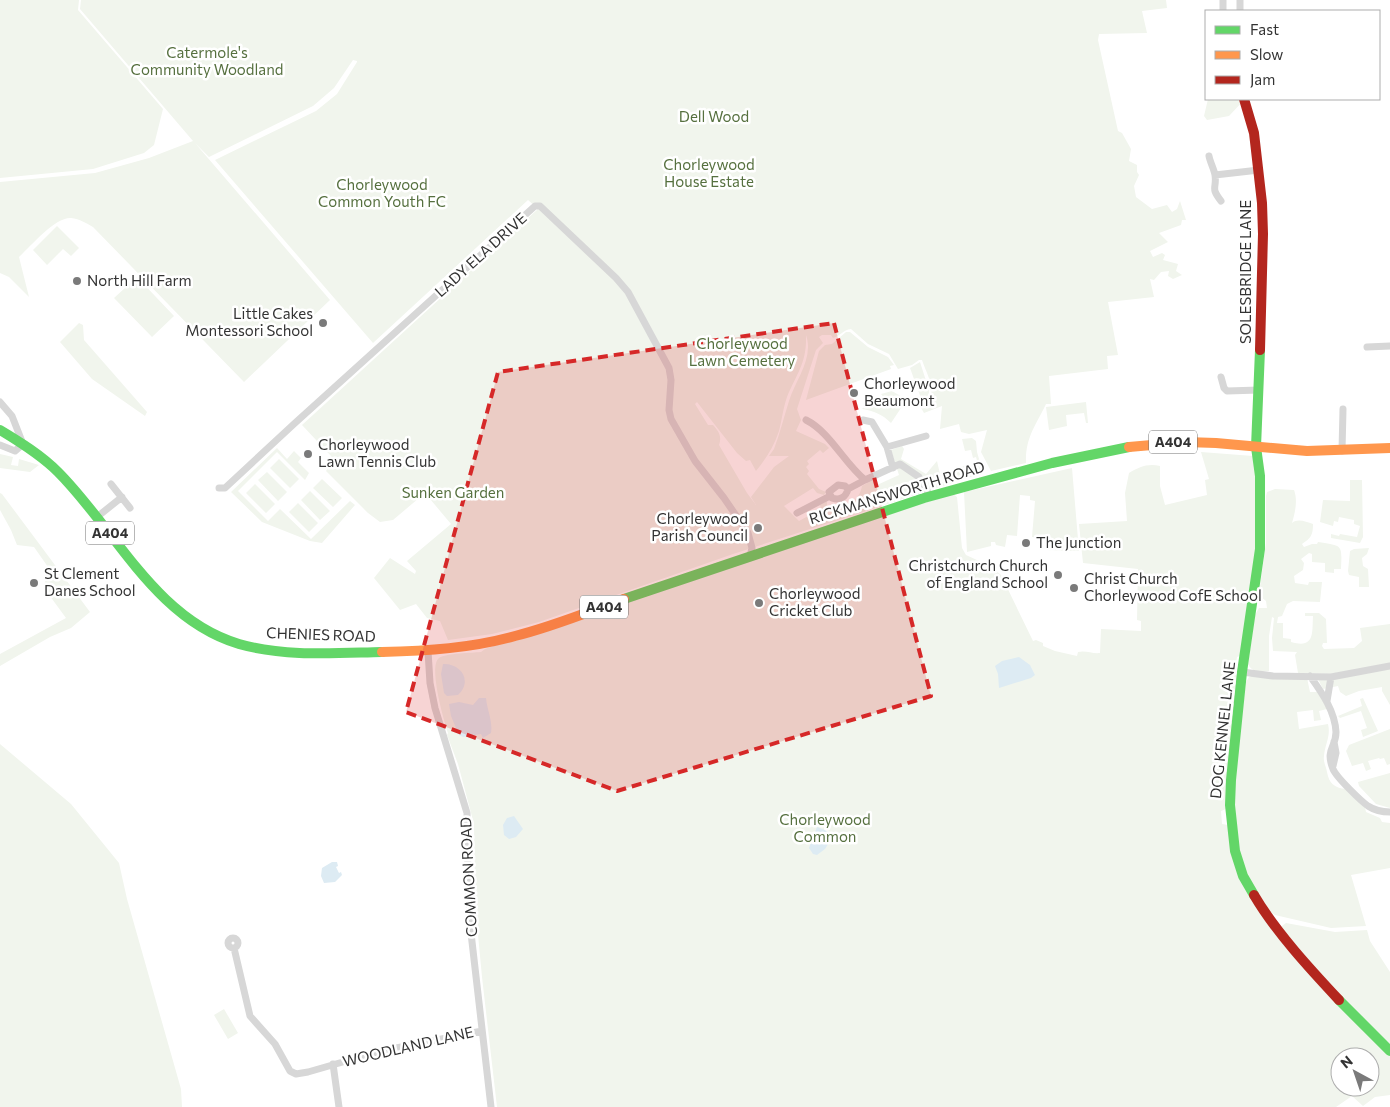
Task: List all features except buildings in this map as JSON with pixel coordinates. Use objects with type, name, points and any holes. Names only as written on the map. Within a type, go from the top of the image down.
[{"type":"main road","name":"SOLESBRIDGE LANE","points":[[1244,100],[1254,133],[1259,170],[1263,234],[1260,390],[1256,447]]},
{"type":"main road","name":"CHENIES ROAD","points":[[0,430],[50,464],[97,516],[163,598],[195,624],[222,638],[249,646],[292,653],[428,651]]},
{"type":"main road","name":"RICKMANSWORTH ROAD","points":[[428,651],[481,644],[541,629],[750,556],[960,486],[1063,461],[1140,445],[1188,442],[1305,451],[1390,448]]},
{"type":"main road","name":"DOG KENNEL LANE","points":[[1256,447],[1260,476],[1260,549],[1242,672],[1231,780],[1230,805],[1236,852],[1243,876],[1256,900],[1275,927],[1321,981],[1390,1051]]},
{"type":"street","points":[[1209,156],[1215,175],[1215,194],[1221,201]]},
{"type":"street","points":[[1215,175],[1259,170]]},
{"type":"street","name":"LADY ELA DRIVE","points":[[219,488],[225,488],[535,206],[540,206],[616,278],[630,296],[669,368],[672,380],[669,410],[671,419],[695,461],[748,533],[752,548],[750,556]]},
{"type":"street","points":[[1367,347],[1390,346]]},
{"type":"street","points":[[1221,377],[1224,388],[1227,390],[1260,390]]},
{"type":"street","points":[[0,402],[12,416],[22,444],[15,451],[0,445]]},
{"type":"street","points":[[1342,451],[1343,409]]},
{"type":"street","points":[[806,420],[816,425],[854,471],[865,480]]},
{"type":"street","points":[[863,420],[872,422],[887,446],[893,468]]},
{"type":"street","points":[[887,446],[926,436]]},
{"type":"street","points":[[797,513],[830,496],[835,500],[843,497],[848,489],[900,464],[919,477],[930,496]]},
{"type":"street","points":[[111,484],[130,508]]},
{"type":"street","points":[[97,516],[122,498]]},
{"type":"street","name":"COMMON ROAD","points":[[428,651],[430,683],[436,708],[467,813],[471,933],[491,1107]]},
{"type":"street","points":[[1242,672],[1273,676],[1331,677],[1390,666]]},
{"type":"street","points":[[1310,676],[1328,701],[1336,732],[1334,741],[1336,753],[1333,769],[1336,775],[1368,807],[1390,812]]},
{"type":"street","points":[[1328,701],[1331,677]]},
{"type":"street","name":"WOODLAND LANE","points":[[234,948],[250,1016],[275,1044],[290,1071],[296,1074],[381,1051],[482,1031]]},
{"type":"street","name":"WOODLAND LANE","points":[[333,1064],[340,1107]]},
{"type":"highlighted area","points":[[834,323],[931,696],[617,791],[406,712],[498,372]]},
{"type":"green space","points":[[0,0],[79,0],[78,10],[163,109],[154,145],[144,153],[93,169],[0,178]]},
{"type":"green space","name":"Chorleywood House Estate","points":[[81,0],[1166,0],[1167,8],[1142,11],[1147,33],[1099,34],[1098,40],[1118,131],[1122,133],[1131,149],[1129,161],[1137,165],[1139,175],[1134,186],[1136,197],[1152,209],[1167,205],[1172,212],[1177,209],[1180,201],[1186,220],[1182,220],[1181,225],[1159,233],[1168,242],[1150,251],[1153,257],[1162,253],[1165,255],[1163,260],[1178,264],[1176,271],[1182,275],[1173,279],[1168,276],[1169,271],[1161,272],[1154,280],[1150,279],[1154,297],[1108,302],[1118,355],[1107,356],[1108,369],[1049,376],[1051,404],[1046,404],[1029,439],[1026,463],[991,471],[981,452],[987,430],[969,434],[961,432],[959,424],[940,429],[942,406],[924,413],[920,406],[930,397],[931,386],[922,360],[898,369],[889,354],[868,344],[851,329],[833,338],[831,335],[822,335],[819,337],[823,343],[816,350],[797,409],[801,420],[796,431],[825,444],[829,448],[823,453],[820,450],[807,461],[809,464],[806,467],[809,471],[807,474],[819,489],[826,492],[824,495],[817,493],[813,488],[784,506],[799,521],[821,509],[820,505],[827,501],[827,506],[839,507],[854,501],[858,497],[862,486],[873,480],[877,485],[899,475],[891,450],[902,446],[904,449],[901,459],[926,474],[937,461],[942,483],[951,472],[964,466],[965,468],[968,465],[978,464],[976,457],[973,458],[971,450],[965,451],[962,439],[972,438],[976,441],[983,473],[733,554],[539,622],[492,634],[448,640],[440,621],[427,618],[416,604],[400,610],[374,578],[390,558],[415,574],[416,571],[407,561],[451,524],[425,493],[393,520],[380,522],[368,513],[326,471],[331,462],[331,456],[302,425],[538,209],[528,200],[373,343],[215,160],[316,111],[337,94],[357,62],[353,60],[334,88],[313,106],[209,157],[195,143],[330,300],[244,382],[93,227],[80,220],[71,218],[58,222],[19,257],[29,297],[9,277],[0,273],[0,182],[95,173],[149,158],[193,141],[80,9]],"holes":[[[806,335],[808,344],[806,360],[789,401],[774,449],[769,456],[789,456],[774,467],[751,497],[756,505],[747,493],[719,445],[720,437],[718,432],[713,425],[708,425],[695,404],[697,402],[737,453],[746,461],[750,460],[756,471],[777,437],[784,405],[803,361]]]},
{"type":"green space","points":[[1208,100],[1244,100],[1229,116],[1207,120],[1204,116]]},
{"type":"green space","points":[[57,226],[79,248],[71,256],[63,249],[47,265],[33,250]]},
{"type":"green space","points":[[137,277],[174,316],[152,337],[114,298]]},
{"type":"green space","points":[[79,323],[83,325],[84,340],[147,412],[145,416],[92,379],[60,342]]},
{"type":"green space","points":[[846,332],[850,332],[868,347],[888,357],[894,365],[890,366],[891,369],[806,400],[819,351],[825,345],[832,344]]},
{"type":"green space","points":[[920,362],[929,390],[929,397],[922,401],[910,368]]},
{"type":"green space","points":[[892,391],[904,398],[905,402],[891,423],[878,413],[862,409],[872,398],[878,396],[883,400],[884,404],[889,402],[888,398],[885,399],[881,394]]},
{"type":"green space","points":[[1086,402],[1088,423],[1086,423],[1084,413],[1066,415],[1067,426],[1049,430],[1046,407]]},
{"type":"green space","points":[[277,448],[287,459],[294,451],[301,458],[298,462],[309,473],[305,480],[277,452],[238,491],[268,521],[280,509],[311,539],[350,501],[355,505],[322,543],[310,541],[262,522],[231,492]]},
{"type":"green space","name":"Chorleywood Common","points":[[1201,452],[1253,456],[1256,477],[1257,552],[1242,655],[1237,657],[1234,674],[1239,677],[1226,809],[1221,811],[1222,824],[1228,825],[1263,916],[1286,948],[1390,1056],[1390,1095],[1380,1096],[1380,1047],[1330,1047],[1330,1097],[1351,1097],[1336,1107],[497,1107],[475,903],[474,824],[458,764],[447,735],[438,694],[435,671],[439,658],[453,654],[481,652],[485,649],[819,536],[953,494],[957,497],[962,548],[966,555],[990,566],[1001,575],[1033,641],[1036,640],[1043,643],[1043,646],[1055,651],[1077,656],[1078,652],[1100,653],[1101,629],[1141,631],[1141,621],[1137,620],[1138,569],[1083,563],[1079,524],[1127,521],[1125,493],[1129,473],[1140,467],[1148,465],[1160,466],[1160,486],[1165,505],[1207,495],[1205,480],[1209,479]]},
{"type":"green space","points":[[0,454],[13,457],[11,465],[18,466],[19,459],[39,465],[30,472],[0,468]]},
{"type":"green space","points":[[279,459],[299,479],[290,488],[270,468]]},
{"type":"green space","points":[[1072,468],[1079,551],[1046,550],[1047,539],[1032,537],[1035,501],[1030,500],[1030,496],[1020,495],[1017,536],[1007,535],[1005,547],[991,542],[991,546],[967,552],[964,492]]},
{"type":"green space","points":[[267,472],[287,492],[278,501],[258,480]]},
{"type":"green space","points":[[322,479],[342,498],[333,507],[313,488]]},
{"type":"green space","points":[[1350,480],[1362,480],[1363,537],[1360,543],[1331,538],[1331,534],[1357,537],[1360,526],[1354,524],[1354,520],[1339,517],[1338,522],[1334,521],[1333,526],[1320,522],[1323,500],[1350,501]]},
{"type":"green space","points":[[255,484],[275,504],[266,513],[246,493]]},
{"type":"green space","points":[[1275,489],[1294,490],[1296,502],[1292,523],[1305,521],[1313,524],[1311,536],[1302,544],[1304,547],[1317,544],[1318,542],[1332,544],[1341,551],[1341,569],[1334,569],[1334,573],[1325,572],[1325,563],[1312,562],[1312,554],[1309,553],[1301,559],[1304,563],[1303,570],[1294,576],[1295,583],[1308,585],[1309,582],[1322,582],[1320,602],[1293,601],[1287,604],[1282,616],[1278,617],[1277,623],[1283,623],[1283,638],[1291,639],[1291,642],[1299,644],[1311,638],[1313,616],[1305,616],[1305,613],[1319,613],[1326,619],[1327,643],[1323,643],[1324,649],[1354,648],[1362,641],[1360,628],[1390,624],[1390,664],[1330,674],[1298,673],[1295,655],[1297,652],[1273,651],[1274,618],[1272,617],[1269,636],[1269,671],[1257,671],[1248,664],[1255,615],[1259,608],[1267,608],[1266,601],[1259,593],[1266,543],[1266,496],[1267,492]]},
{"type":"green space","points":[[310,491],[330,511],[320,520],[301,500]]},
{"type":"green space","points":[[0,493],[90,612],[71,628],[50,637],[0,666],[0,654],[66,618],[44,588],[48,567],[34,547],[17,545],[0,510]]},
{"type":"green space","points":[[298,503],[318,523],[309,532],[289,512]]},
{"type":"green space","points":[[1369,548],[1367,554],[1362,558],[1363,566],[1368,569],[1369,587],[1359,587],[1359,577],[1349,575],[1350,551]]},
{"type":"green space","points":[[1390,668],[1390,705],[1382,691],[1382,687],[1359,691],[1346,696],[1340,692],[1338,686],[1323,689],[1318,679]]},
{"type":"green space","points":[[1252,676],[1307,678],[1310,692],[1319,692],[1327,709],[1319,711],[1321,720],[1314,721],[1313,710],[1297,712],[1299,729],[1328,724],[1324,762],[1331,782],[1335,786],[1346,789],[1365,807],[1366,812],[1380,818],[1382,822],[1390,823],[1390,868],[1351,875],[1366,926],[1331,928],[1275,915],[1263,904],[1246,872],[1239,846],[1235,819],[1235,792],[1236,763],[1246,682]]},
{"type":"green space","points":[[1363,698],[1378,731],[1363,737],[1361,730],[1367,728],[1361,711],[1340,718],[1338,716],[1362,706],[1360,699]]},
{"type":"green space","points":[[1390,729],[1390,764],[1387,765],[1384,758],[1379,758],[1368,761],[1371,769],[1366,771],[1363,763],[1352,766],[1346,751],[1349,745]]},
{"type":"green space","points":[[0,744],[71,804],[119,863],[127,899],[181,1089],[182,1107],[0,1107]]},
{"type":"green space","points":[[1390,773],[1390,808],[1376,804],[1359,786],[1358,782]]},
{"type":"green space","points":[[1286,923],[1335,932],[1367,930],[1370,941],[1390,972],[1390,1044],[1310,963],[1282,929],[1282,926]]},
{"type":"green space","points":[[224,1009],[238,1033],[228,1039],[214,1015]]},
{"type":"green space","name":"Chorleywood Common","points":[[1353,1097],[1375,1097],[1363,1106]]},
{"type":"shaded area","points":[[1019,657],[1030,665],[1035,675],[999,688],[998,674],[995,666],[1002,661]]},
{"type":"shaded area","points":[[443,664],[455,666],[463,674],[465,684],[458,695],[447,696],[444,693],[441,674]]},
{"type":"shaded area","points":[[479,698],[486,698],[491,733],[483,738],[481,734],[463,737],[459,735],[451,716],[449,704],[459,702],[473,705]]},
{"type":"shaded area","points":[[514,816],[523,829],[516,837],[509,839],[504,835],[503,825],[507,818]]},
{"type":"shaded area","points":[[817,827],[827,831],[832,838],[825,849],[817,855],[813,854],[809,848]]},
{"type":"shaded area","points":[[332,862],[337,862],[338,866],[336,867],[342,875],[335,882],[324,883],[321,876],[322,868]]},
{"type":"traffic: fast","points":[[1254,895],[1243,876],[1235,851],[1230,805],[1242,672],[1260,549],[1260,476],[1256,447],[1260,350]]},
{"type":"traffic: fast","points":[[0,430],[37,454],[58,472],[160,594],[183,615],[209,632],[239,644],[274,651],[292,653],[382,652]]},
{"type":"traffic: fast","points":[[624,599],[924,498],[1052,463],[1129,447]]},
{"type":"traffic: fast","points":[[1339,1000],[1390,1051]]},
{"type":"traffic: slow","points":[[1129,447],[1186,442],[1307,451],[1390,448]]},
{"type":"traffic: slow","points":[[382,652],[449,648],[499,640],[556,624],[624,599]]},
{"type":"traffic: jam","points":[[1244,100],[1254,133],[1262,203],[1260,350]]},
{"type":"traffic: jam","points":[[1254,895],[1282,936],[1339,1000]]},
{"type":"place","name":"North Hill Farm","points":[[77,281]]},
{"type":"place","name":"Little Cakes Montessori School","points":[[323,323]]},
{"type":"place","name":"Chorleywood Beaumont","points":[[854,393]]},
{"type":"place","name":"Chorleywood Lawn Tennis Club","points":[[308,454]]},
{"type":"place","name":"Chorleywood Parish Council","points":[[758,528]]},
{"type":"place","name":"The Junction","points":[[1026,543]]},
{"type":"place","name":"Christchurch Church of England School","points":[[1058,575]]},
{"type":"place","name":"St Clement Danes School","points":[[34,583]]},
{"type":"place","name":"Christ Church Chorleywood CofE School","points":[[1074,588]]},
{"type":"place","name":"Chorleywood Cricket Club","points":[[759,603]]},
{"type":"park label","name":"Catermole's Community Woodland","points":[[207,62]]},
{"type":"park label","name":"Dell Wood","points":[[714,117]]},
{"type":"park label","name":"Chorleywood Common Youth FC","points":[[382,194]]},
{"type":"park label","name":"Chorleywood Lawn Cemetery","points":[[742,352]]},
{"type":"park label","name":"Sunken Garden","points":[[453,493]]}]
